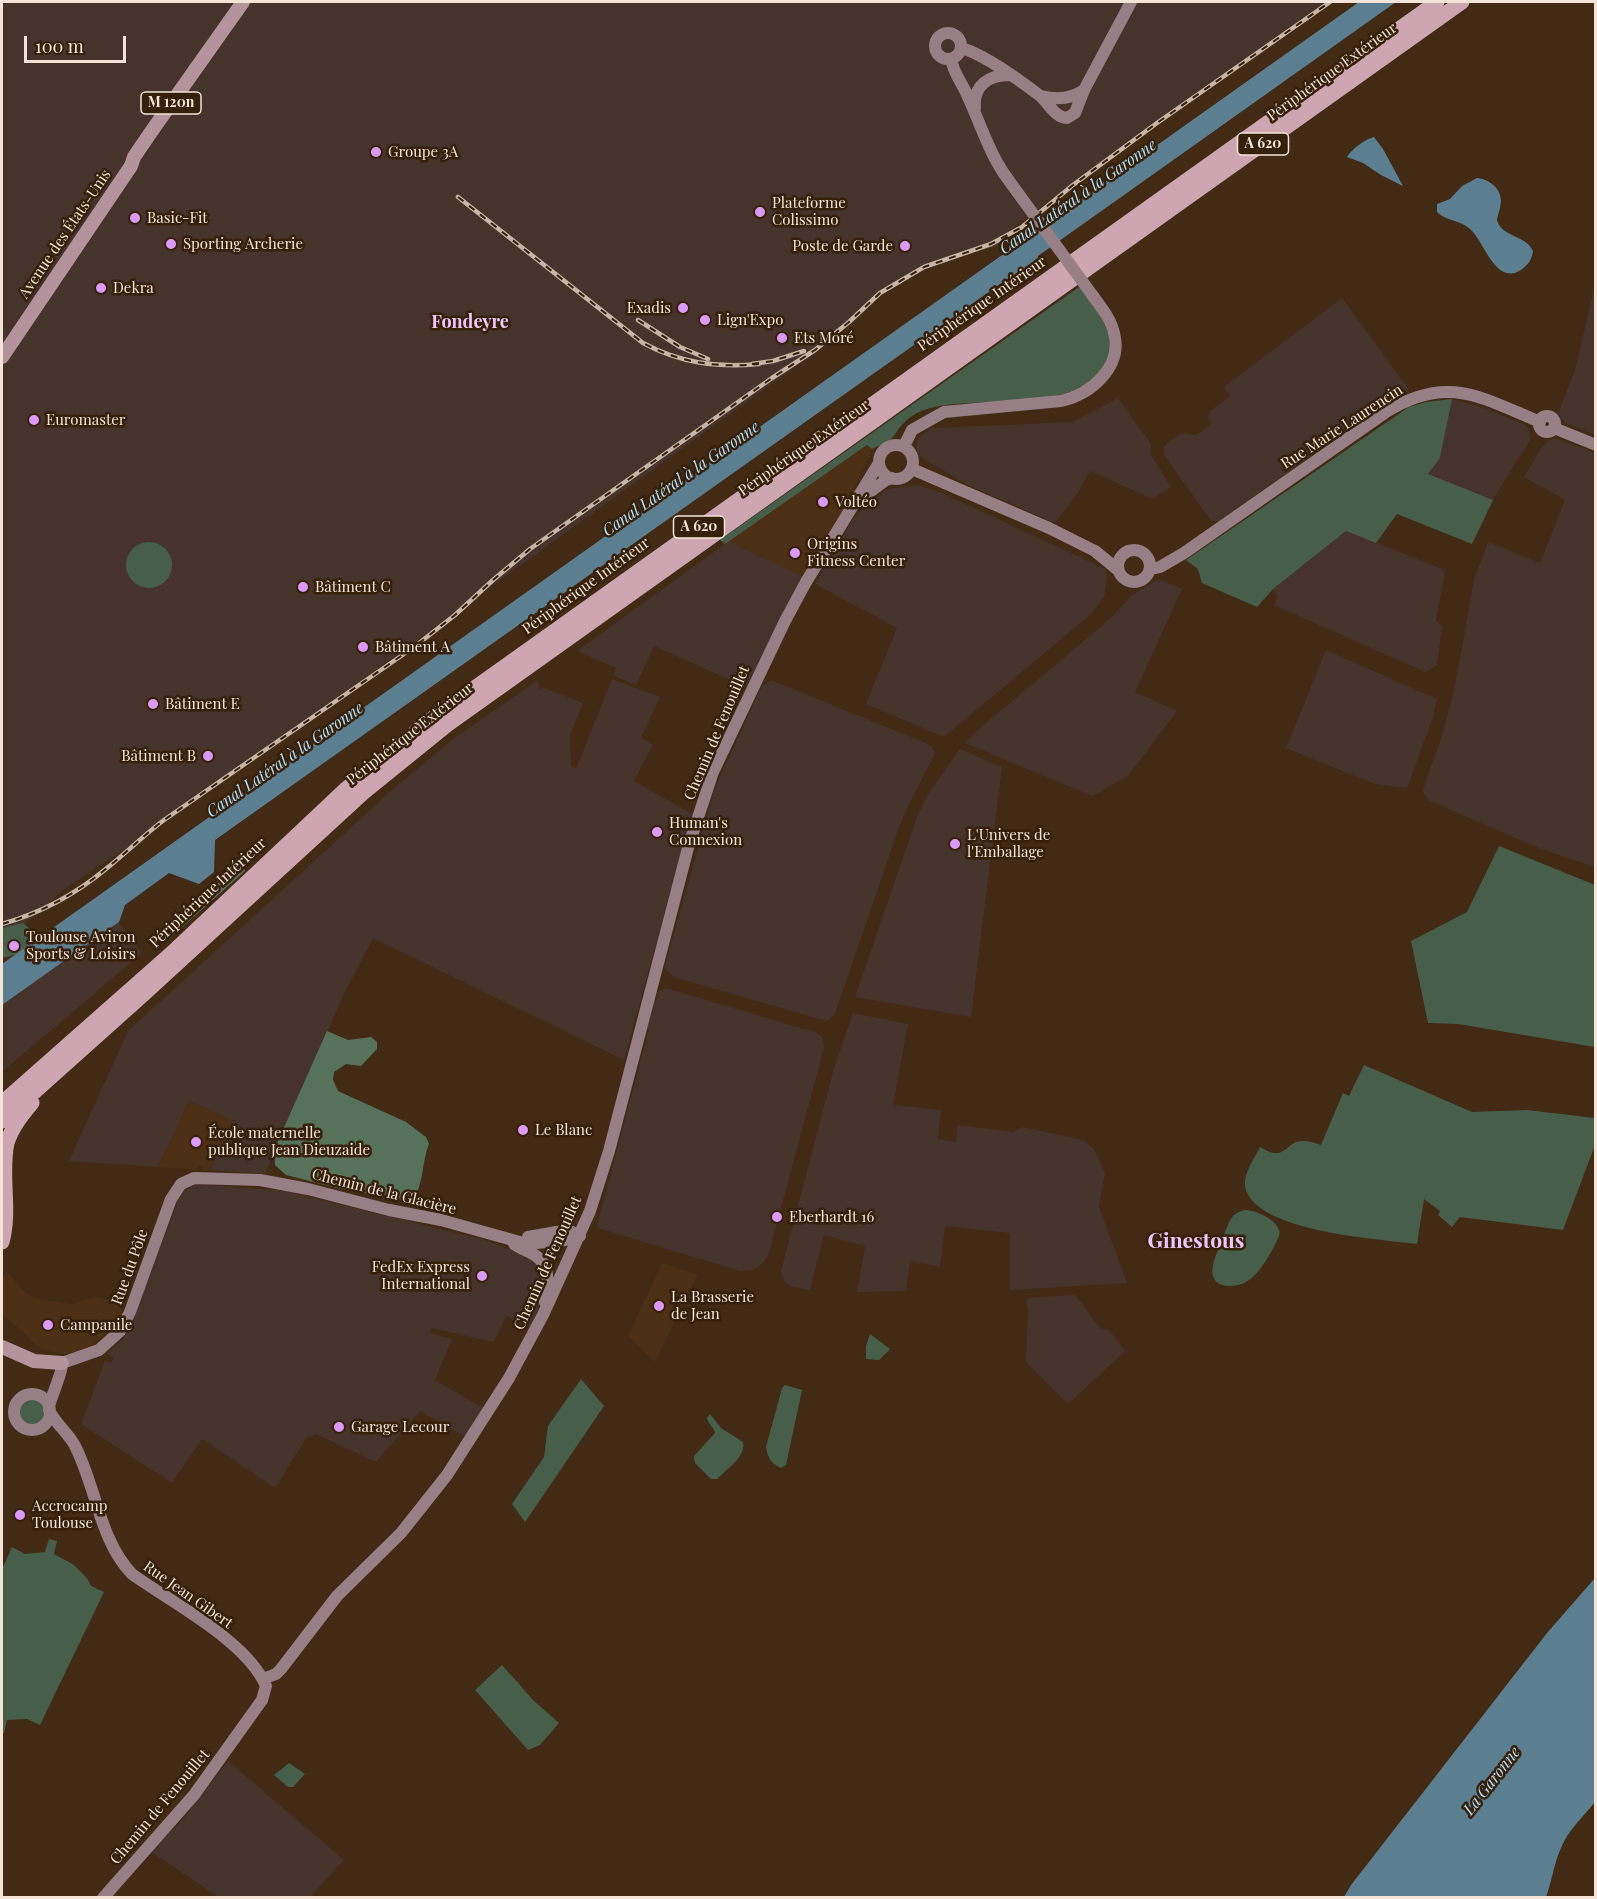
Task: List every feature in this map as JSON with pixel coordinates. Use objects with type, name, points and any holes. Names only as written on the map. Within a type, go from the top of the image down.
[{"type":"highway","name":"Périphérique Intérieur","points":[[2,1103],[175,950],[347,788],[430,719],[1437,2]]},
{"type":"highway","name":"Périphérique Extérieur","points":[[2,1121],[355,800],[447,725],[1462,2]]},
{"type":"highway","points":[[2,1242],[6,1221],[4,1165],[8,1142],[19,1120],[60,1068]]},
{"type":"main road","name":"Avenue des États-Unis","points":[[2,357],[131,166],[134,157],[243,2]]},
{"type":"main road","name":"Avenue des États-Unis","points":[[2,342],[126,162],[134,157]]},
{"type":"main road","points":[[2,1335],[26,1353],[61,1369]]},
{"type":"main road","points":[[2,1347],[34,1361],[48,1363]]},
{"type":"street","points":[[961,48],[976,53],[1040,95],[1064,103],[1084,90],[1131,2]]},
{"type":"street","points":[[945,33],[955,34],[960,40],[961,48],[951,59],[943,58],[936,52],[934,44],[938,37],[945,33]]},
{"type":"street","points":[[904,446],[912,430],[944,412],[1071,398],[1090,388],[1105,374],[1115,354],[1116,342],[1110,322],[991,153],[951,59]]},
{"type":"street","points":[[978,121],[975,104],[977,89],[992,77],[1010,75]]},
{"type":"street","name":"Rue Marie Laurencin","points":[[1151,569],[1160,567],[1178,556],[1386,412],[1411,398],[1435,392],[1471,394],[1540,422],[1544,416],[1550,416],[1555,421],[1554,428],[1596,445]]},
{"type":"street","points":[[892,445],[904,446],[913,456],[912,469],[906,476],[892,478],[882,471],[879,464],[882,453],[892,445]]},
{"type":"street","name":"Chemin de Fenouillet","points":[[103,1898],[189,1802],[210,1774],[265,1693],[266,1686],[263,1679],[281,1669],[337,1596],[401,1533],[435,1490],[497,1398],[543,1315],[589,1214],[609,1151],[660,949],[688,848],[713,772],[784,621],[879,464]]},
{"type":"street","points":[[912,469],[1095,551],[1118,570],[1124,579],[1135,583],[1145,579],[1151,569],[1146,555]]},
{"type":"street","name":"Chemin de Fenouillet","points":[[855,503],[892,478]]},
{"type":"street","points":[[1095,551],[1124,553],[1136,550],[1158,557],[1178,556]]},
{"type":"street","points":[[1118,570],[1119,561],[1124,553]]},
{"type":"street","name":"Chemin de la Glacière","points":[[181,1184],[186,1180],[202,1177],[277,1182],[441,1220],[526,1244],[580,1236]]},
{"type":"street","name":"Rue du Pôle","points":[[33,1395],[61,1369],[99,1350],[120,1331],[130,1312],[171,1198],[181,1184]]},
{"type":"street","points":[[508,1239],[535,1255],[546,1267],[548,1278],[543,1315]]},
{"type":"street","points":[[49,1409],[43,1399],[33,1395],[21,1398],[15,1406],[14,1415],[25,1429],[33,1430],[41,1427],[48,1420],[61,1369]]},
{"type":"street","name":"Rue Jean Gibert","points":[[49,1409],[73,1442],[112,1546],[121,1563],[132,1574],[239,1650],[263,1679]]},
{"type":"street","points":[[41,1427],[64,1431]]},
{"type":"shaded area","points":[[2,2],[1326,2],[1010,230],[1000,245],[945,260],[885,291],[824,346],[167,821],[62,891],[2,944]]},
{"type":"shaded area","points":[[1595,285],[1595,435],[1566,423],[1558,414],[1575,370]]},
{"type":"shaded area","points":[[1342,298],[1409,390],[1390,400],[1219,521],[1211,521],[1164,455],[1164,446],[1182,433],[1196,435],[1212,424],[1208,418],[1210,411],[1230,396],[1224,387]]},
{"type":"shaded area","points":[[1118,398],[1151,444],[1151,455],[1171,487],[1153,499],[1090,471],[1079,491],[1055,523],[966,484],[924,459],[917,452],[917,442],[931,428],[1073,422]]},
{"type":"shaded area","points":[[1452,399],[1487,409],[1525,425],[1529,429],[1530,440],[1493,500],[1428,474],[1440,458]]},
{"type":"shaded area","points":[[1553,439],[1595,453],[1596,712],[1593,717],[1596,718],[1595,867],[1539,848],[1430,801],[1423,789],[1441,739],[1454,691],[1474,580],[1488,542],[1540,563],[1565,500],[1524,477],[1540,450]]},
{"type":"shaded area","points":[[867,445],[873,449],[845,509],[804,577],[729,541]]},
{"type":"shaded area","points":[[917,485],[942,493],[1105,569],[1107,578],[1104,597],[1092,613],[944,737],[866,704],[897,628],[815,584],[854,517],[887,489]]},
{"type":"shaded area","points":[[1346,531],[1445,570],[1436,621],[1442,626],[1437,665],[1425,672],[1274,605],[1278,596],[1273,589]]},
{"type":"shaded area","points":[[729,541],[804,577],[746,687],[654,646],[636,685],[614,676],[616,668],[577,651]]},
{"type":"shaded area","points":[[1159,579],[1182,589],[1135,692],[1177,711],[1128,776],[1092,796],[965,743],[1111,618],[1132,595]]},
{"type":"shaded area","points":[[1326,650],[1437,699],[1433,717],[1407,788],[1375,784],[1286,748]]},
{"type":"shaded area","points":[[612,679],[660,697],[641,738],[653,745],[634,781],[692,814],[624,1060],[373,938],[343,996],[265,1174],[210,1170],[232,1120],[189,1101],[158,1167],[69,1161],[128,1031],[391,791],[456,737],[538,680],[539,689],[544,688],[583,703],[570,735],[571,766],[576,769]]},
{"type":"shaded area","points":[[771,680],[928,744],[935,754],[899,827],[835,1014],[826,1021],[674,977],[665,966],[715,788],[762,686]]},
{"type":"shaded area","points":[[960,749],[1002,767],[971,1017],[855,997],[917,817],[928,794]]},
{"type":"shaded area","points":[[119,922],[142,953],[2,1072],[2,1005]]},
{"type":"shaded area","points":[[666,988],[817,1033],[823,1038],[824,1048],[769,1253],[763,1263],[753,1270],[740,1271],[597,1226],[649,1029],[646,1028],[654,1000],[656,1001],[659,991]]},
{"type":"shaded area","points":[[853,1013],[908,1024],[893,1105],[941,1110],[938,1139],[956,1142],[957,1125],[1013,1132],[1023,1127],[1083,1140],[1094,1149],[1105,1173],[1099,1207],[1127,1283],[1010,1290],[1010,1233],[945,1226],[940,1267],[910,1261],[906,1291],[857,1292],[865,1246],[824,1235],[810,1290],[790,1286],[784,1281],[781,1271],[834,1068]]},
{"type":"shaded area","name":"École maternelle publique Jean Dieuzaide","points":[[189,1101],[233,1119],[210,1170],[203,1170],[203,1166],[199,1166],[198,1170],[158,1167]]},
{"type":"shaded area","points":[[196,1184],[286,1191],[485,1240],[533,1259],[539,1264],[543,1281],[538,1314],[532,1327],[506,1316],[494,1342],[432,1328],[429,1333],[452,1339],[435,1380],[485,1409],[467,1438],[420,1411],[376,1462],[316,1434],[306,1438],[275,1488],[202,1439],[172,1483],[81,1424],[105,1361],[111,1363],[114,1357],[107,1354],[123,1339],[131,1326],[179,1198],[187,1189]]},
{"type":"shaded area","points":[[662,1263],[698,1274],[655,1362],[628,1336]]},
{"type":"shaded area","points":[[6,1271],[27,1294],[38,1299],[72,1304],[93,1297],[106,1299],[123,1308],[119,1319],[112,1329],[93,1345],[63,1354],[48,1351],[35,1344],[4,1315],[2,1280]]},
{"type":"shaded area","points":[[1075,1295],[1101,1329],[1109,1330],[1125,1351],[1068,1404],[1026,1362],[1028,1310],[1026,1298]]},
{"type":"shaded area","points":[[228,1761],[344,1860],[310,1897],[220,1898],[150,1851],[180,1823]]},
{"type":"green space","points":[[1079,287],[1102,319],[1110,341],[1105,363],[1096,375],[1079,387],[1060,395],[1039,399],[948,405],[921,411],[911,416],[889,441],[872,449],[867,445],[725,544],[720,540]]},
{"type":"green space","points":[[1452,399],[1440,458],[1428,474],[1493,500],[1472,544],[1397,514],[1376,543],[1346,531],[1273,589],[1257,607],[1202,583],[1198,569],[1186,560],[1409,407],[1426,402]]},
{"type":"green space","points":[[149,542],[165,549],[172,565],[165,581],[149,588],[133,581],[126,565],[133,549]]},
{"type":"green space","points":[[1499,846],[1595,885],[1595,1047],[1458,1024],[1428,1023],[1411,941],[1467,912]]},
{"type":"green space","points":[[239,862],[245,871],[169,939],[160,941]]},
{"type":"green space","name":"Toulouse Aviron Sports & Loisirs","points":[[23,923],[40,937],[15,955],[2,958],[2,928]]},
{"type":"green space","points":[[327,1031],[348,1040],[371,1037],[377,1042],[377,1049],[361,1066],[346,1064],[334,1072],[333,1080],[338,1091],[406,1122],[426,1137],[429,1144],[416,1195],[401,1200],[337,1188],[286,1175],[275,1165],[274,1150]]},
{"type":"green space","points":[[1364,1065],[1472,1112],[1527,1110],[1595,1118],[1595,1145],[1563,1230],[1460,1217],[1452,1227],[1438,1215],[1440,1211],[1424,1199],[1417,1244],[1322,1231],[1273,1215],[1256,1204],[1246,1190],[1245,1179],[1260,1147],[1274,1153],[1296,1142],[1321,1145],[1343,1093],[1349,1096]]},
{"type":"green space","points":[[1245,1210],[1259,1213],[1274,1222],[1279,1236],[1266,1261],[1251,1279],[1237,1285],[1220,1284],[1213,1275],[1214,1261],[1231,1219],[1237,1213]]},
{"type":"green space","points":[[870,1334],[890,1349],[879,1360],[866,1359],[866,1346]]},
{"type":"green space","points":[[581,1379],[604,1406],[525,1522],[512,1504],[544,1457],[548,1426]]},
{"type":"green space","points":[[785,1385],[802,1390],[786,1465],[781,1468],[770,1459],[766,1447],[782,1388]]},
{"type":"green space","points":[[31,1399],[40,1403],[44,1412],[40,1421],[31,1425],[22,1421],[18,1412],[22,1403]]},
{"type":"green space","points":[[710,1414],[721,1428],[743,1442],[739,1458],[717,1479],[711,1479],[695,1463],[694,1456],[715,1433],[707,1418]]},
{"type":"green space","points":[[49,1539],[57,1541],[54,1554],[74,1565],[87,1578],[91,1586],[104,1592],[40,1725],[27,1719],[7,1720],[4,1733],[2,1733],[2,1569],[12,1547],[25,1554],[45,1552]]},
{"type":"green space","points":[[502,1665],[534,1701],[559,1723],[540,1745],[528,1750],[475,1690]]},
{"type":"green space","points":[[289,1763],[305,1774],[293,1787],[288,1787],[274,1775]]},
{"type":"water","points":[[1359,2],[1396,2],[1038,256],[1037,268],[1018,281],[1010,277],[215,840],[214,872],[199,884],[169,873],[125,905],[119,922],[2,1005],[2,964]]},
{"type":"water","points":[[1374,137],[1403,186],[1363,163],[1347,157],[1359,145]]},
{"type":"water","points":[[1477,178],[1489,182],[1500,195],[1501,205],[1497,220],[1500,226],[1525,242],[1533,251],[1529,262],[1521,270],[1512,273],[1504,272],[1491,260],[1470,229],[1437,212],[1437,204],[1450,199],[1462,186]]},
{"type":"water","name":"La Garonne","points":[[1595,1578],[1595,1802],[1564,1841],[1546,1897],[1344,1897],[1547,1633]]},
{"type":"railway","points":[[2,924],[44,908],[95,877],[164,820],[414,647],[455,615],[530,549],[815,350],[880,293],[924,267],[991,244],[1022,227],[1073,185],[1157,123],[1330,2]]},
{"type":"railway","points":[[458,197],[643,343],[671,355],[699,362],[728,365],[759,364]]},
{"type":"railway","points":[[638,320],[680,347],[708,359]]},
{"type":"railway","points":[[752,364],[773,361],[804,351]]},
{"type":"place","name":"Groupe 3A","points":[[376,152]]},
{"type":"place","name":"Plateforme Colissimo","points":[[760,212]]},
{"type":"place","name":"Basic-Fit","points":[[135,218]]},
{"type":"place","name":"Sporting Archerie","points":[[171,244]]},
{"type":"place","name":"Poste de Garde","points":[[905,246]]},
{"type":"place","name":"Dekra","points":[[101,288]]},
{"type":"place","name":"Exadis","points":[[683,308]]},
{"type":"place","name":"Lign'Expo","points":[[705,320]]},
{"type":"place","name":"Ets Moré","points":[[782,338]]},
{"type":"place","name":"Euromaster","points":[[34,420]]},
{"type":"place","name":"Voltéo","points":[[823,502]]},
{"type":"place","name":"Origins Fitness Center","points":[[795,553]]},
{"type":"place","name":"Bâtiment C","points":[[303,587]]},
{"type":"place","name":"Bâtiment A","points":[[363,647]]},
{"type":"place","name":"Bâtiment E","points":[[153,704]]},
{"type":"place","name":"Bâtiment B","points":[[208,756]]},
{"type":"place","name":"Human's Connexion","points":[[657,832]]},
{"type":"place","name":"L'Univers de l'Emballage","points":[[955,844]]},
{"type":"place","name":"Toulouse Aviron Sports & Loisirs","points":[[14,946]]},
{"type":"place","name":"Le Blanc","points":[[523,1130]]},
{"type":"place","name":"École maternelle publique Jean Dieuzaide","points":[[196,1142]]},
{"type":"place","name":"Eberhardt 16","points":[[777,1217]]},
{"type":"place","name":"FedEx Express International","points":[[482,1276]]},
{"type":"place","name":"La Brasserie de Jean","points":[[659,1306]]},
{"type":"place","name":"Campanile","points":[[48,1325]]},
{"type":"place","name":"Garage Lecour","points":[[339,1427]]},
{"type":"place","name":"Accrocamp Toulouse","points":[[20,1515]]},
{"type":"district","name":"Fondeyre","points":[[470,322]]},
{"type":"district","name":"Ginestous","points":[[1196,1241]]},
{"type":"water label","name":"Canal Latéral à la Garonne","points":[[1078,197]]},
{"type":"water label","name":"Canal Latéral à la Garonne","points":[[681,479]]},
{"type":"water label","name":"Canal Latéral à la Garonne","points":[[285,760]]}]
